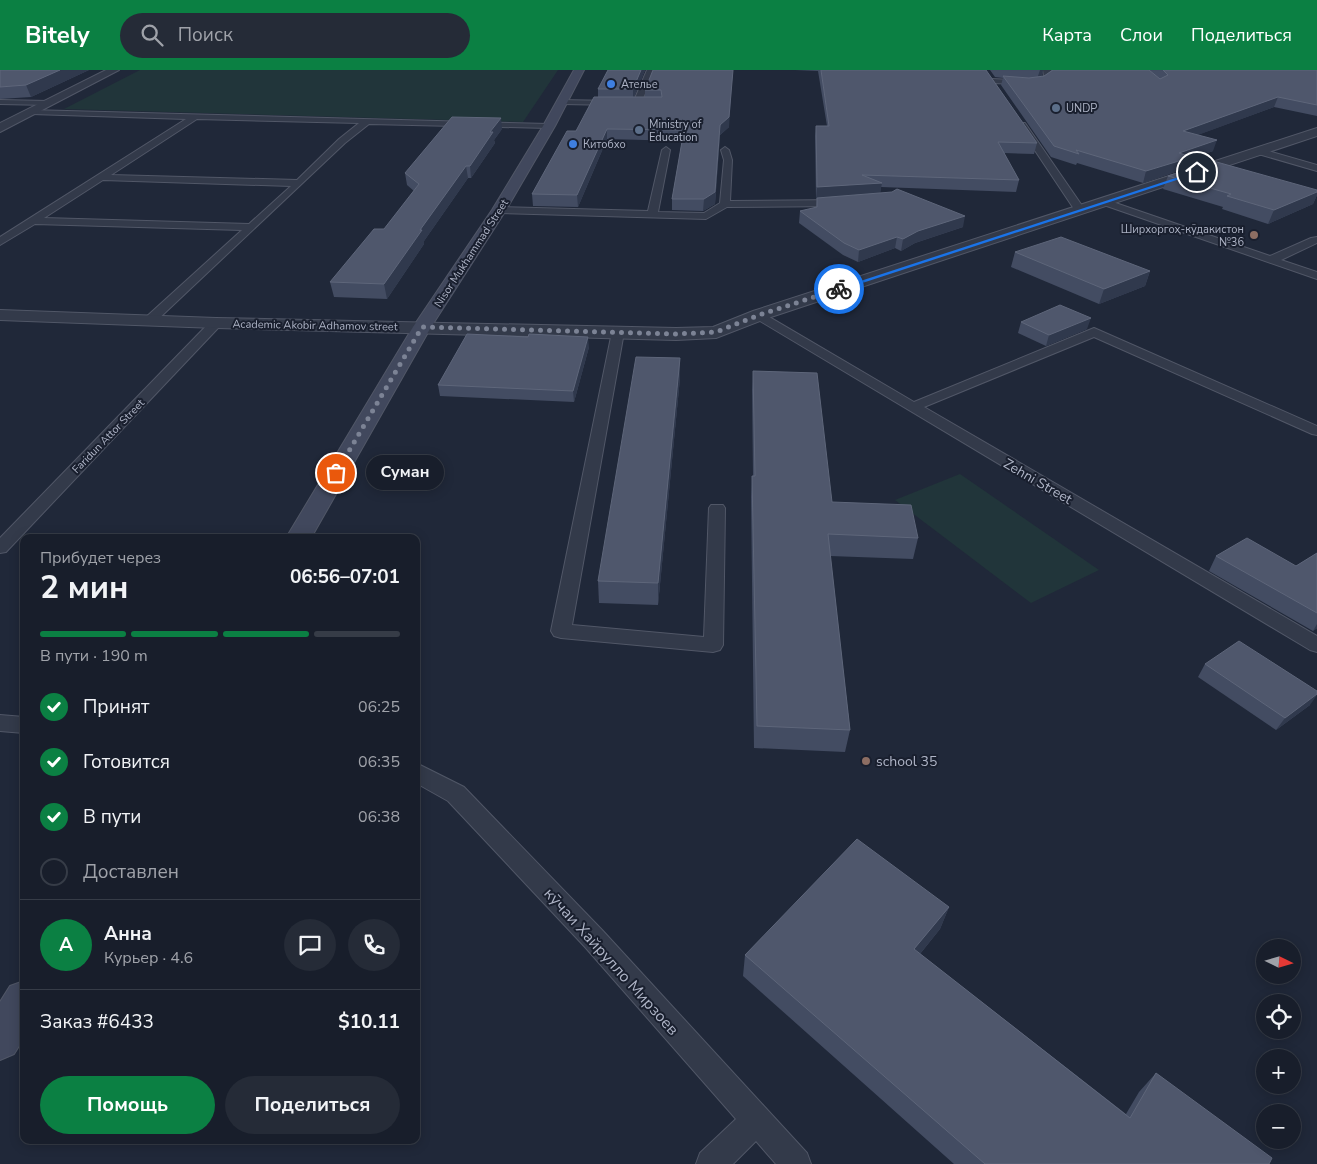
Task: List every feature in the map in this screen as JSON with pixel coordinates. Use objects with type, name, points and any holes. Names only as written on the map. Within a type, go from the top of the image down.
[{"type":"street","points":[[0,128],[114,70]]},
{"type":"street","name":"Nisor Mukhammad Street","points":[[300,534],[422,327],[500,210],[579,70]]},
{"type":"street","name":"Academic Akobir Adhamov street","points":[[0,315],[216,323],[676,334],[716,332],[759,315],[1317,132]]},
{"type":"street","points":[[0,1040],[20,1007]]},
{"type":"lane","points":[[562,102],[641,103],[651,70]]},
{"type":"lane","points":[[992,82],[1039,83],[1045,81],[1048,76],[1047,70]]},
{"type":"lane","points":[[0,102],[50,103]]},
{"type":"lane","points":[[32,112],[549,126]]},
{"type":"lane","points":[[1015,115],[1080,210]]},
{"type":"lane","points":[[0,242],[196,116]]},
{"type":"lane","points":[[149,321],[342,141],[367,121]]},
{"type":"lane","points":[[652,215],[666,150]]},
{"type":"lane","points":[[725,150],[728,160],[725,204]]},
{"type":"lane","points":[[1258,151],[1317,168]]},
{"type":"lane","points":[[101,177],[298,184]]},
{"type":"lane","points":[[500,210],[706,216],[725,204],[834,204],[852,202]]},
{"type":"lane","points":[[1104,202],[1317,276]]},
{"type":"lane","points":[[34,221],[249,228]]},
{"type":"lane","points":[[1271,260],[1315,240]]},
{"type":"lane","name":"Zehni Street","points":[[759,315],[1317,645]]},
{"type":"lane","name":"Faridun Attor Street","points":[[0,548],[216,323]]},
{"type":"lane","points":[[618,332],[562,631],[713,645],[718,508]]},
{"type":"lane","points":[[913,407],[1094,332],[1317,432]]},
{"type":"lane","points":[[0,723],[20,725]]},
{"type":"lane","name":"кӯчаи Хайрулло Мирзоев","points":[[420,774],[456,794],[594,939],[796,1164]]},
{"type":"lane","points":[[711,1164],[756,1120]]},
{"type":"green space","points":[[140,70],[558,70],[523,122],[64,109]]},
{"type":"green space","points":[[960,474],[1099,570],[1031,603],[895,500]]},
{"type":"building","points":[[0,70],[60,70],[26,85],[0,87]]},
{"type":"building","points":[[608,70],[641,70],[633,89],[598,89]]},
{"type":"building","points":[[653,70],[733,70],[729,117],[720,125],[715,192],[704,199],[672,199],[684,130],[607,129],[577,195],[532,194],[567,131],[576,131],[594,97],[662,97],[661,90],[645,90]]},
{"type":"building","points":[[821,70],[986,70],[1037,143],[998,142],[1019,180],[862,175],[882,183],[817,187],[816,126],[829,126]]},
{"type":"building","points":[[1053,70],[1149,70],[1160,79],[1168,75],[1163,70],[1317,70],[1317,105],[1278,97],[1183,131],[1217,140],[1179,153],[1192,157],[1146,171],[1076,150],[1079,154],[1054,146],[1003,76],[1029,78],[1044,76]]},
{"type":"building","points":[[452,117],[501,118],[490,132],[493,132],[470,166],[466,166],[384,284],[330,282],[374,229],[384,229],[419,184],[405,173]]},
{"type":"building","points":[[1213,161],[1317,190],[1317,192],[1274,210],[1227,196],[1231,194],[1168,176]]},
{"type":"building","points":[[897,189],[965,216],[918,231],[903,239],[897,237],[859,250],[844,243],[800,211],[817,207],[817,198],[892,192]]},
{"type":"building","points":[[1061,237],[1150,271],[1104,289],[1015,252]]},
{"type":"building","points":[[1060,305],[1091,318],[1049,335],[1021,322]]},
{"type":"building","points":[[467,334],[528,337],[529,334],[588,337],[573,391],[438,385]]},
{"type":"building","points":[[636,357],[680,358],[658,583],[598,581]]},
{"type":"building","points":[[753,371],[817,373],[832,502],[911,505],[918,538],[828,534],[850,730],[757,726],[752,476],[755,476]]},
{"type":"building","points":[[1247,538],[1296,566],[1317,553],[1317,613],[1216,556]]},
{"type":"building","points":[[1239,641],[1317,691],[1317,694],[1285,718],[1205,664]]},
{"type":"building","points":[[857,839],[949,907],[914,949],[1130,1118],[1156,1073],[1256,1146],[1256,1149],[1260,1149],[1272,1158],[1269,1164],[985,1164],[745,955]]},
{"type":"way so far","points":[[336,473],[422,327],[676,334],[716,332],[759,315],[839,289]]},
{"type":"place","name":"Ателье","points":[[611,84]]},
{"type":"place","name":"UNDP","points":[[1056,108]]},
{"type":"place","name":"Ministry of Education","points":[[639,130]]},
{"type":"place","name":"Китобхо","points":[[573,144]]},
{"type":"place","name":"Ширхоргоҳ-кӯдакистон №36","points":[[1254,235]]},
{"type":"place","name":"Суман","points":[[336,473]]},
{"type":"place","name":"school 35","points":[[866,761]]},
{"type":"route","points":[[839,289],[1197,172]]}]
